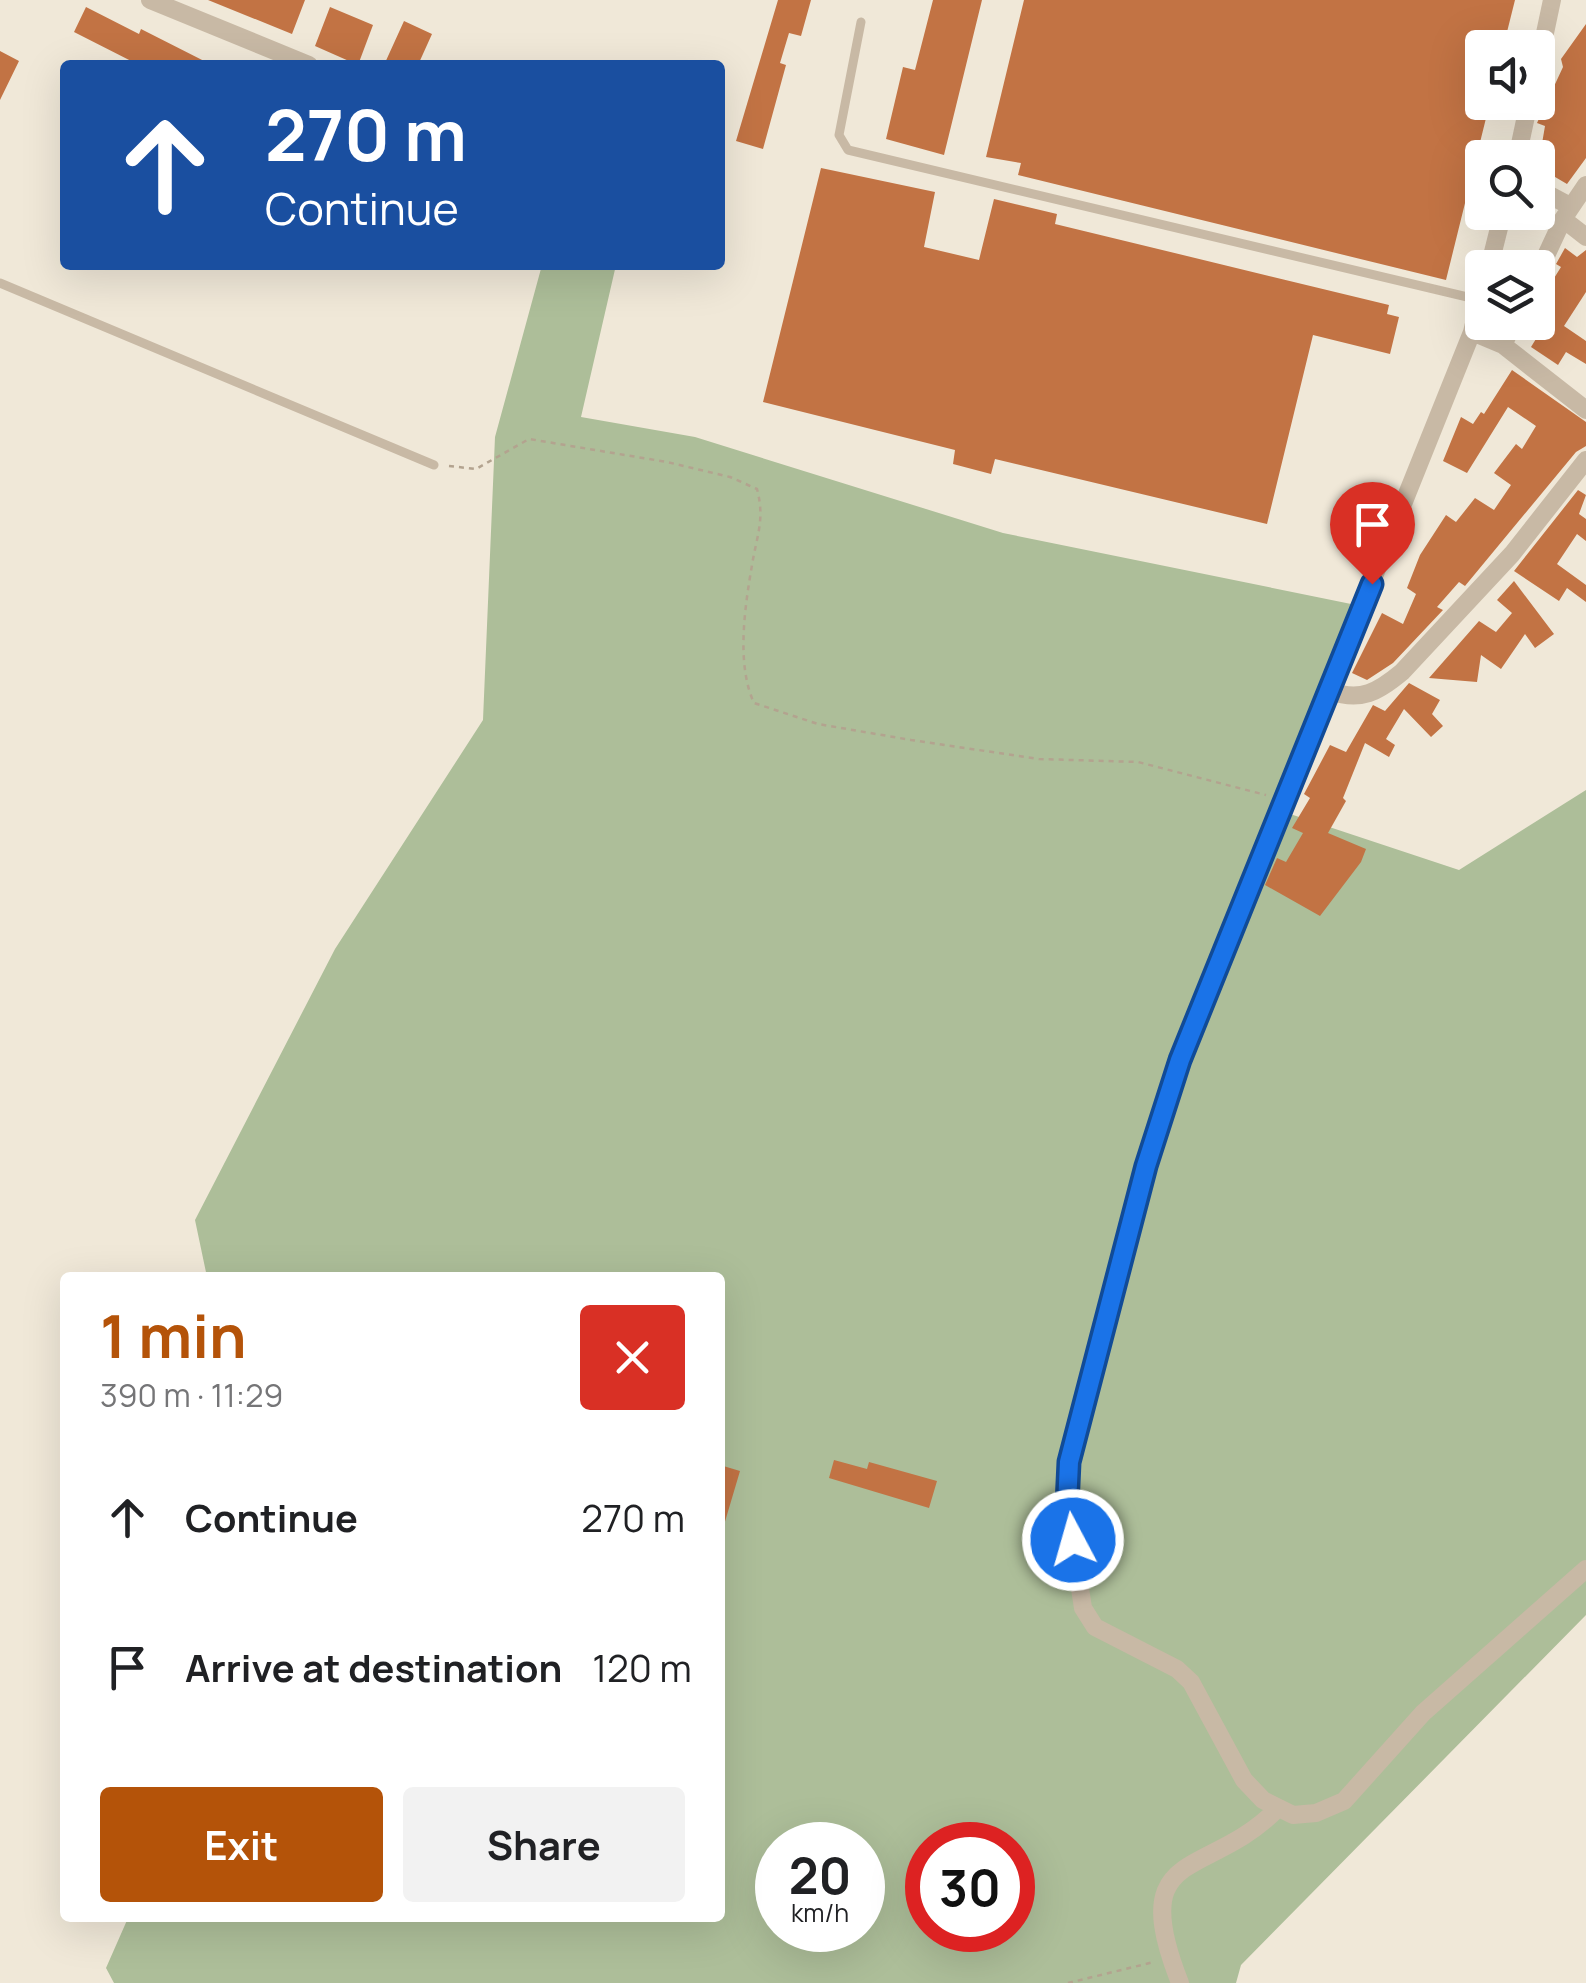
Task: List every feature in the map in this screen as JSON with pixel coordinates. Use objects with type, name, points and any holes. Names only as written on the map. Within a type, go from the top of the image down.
[{"type":"street","points":[[150,0],[298,60]]},
{"type":"street","points":[[1546,30],[1552,0]]},
{"type":"street","points":[[1548,250],[1566,213],[1586,185]]},
{"type":"street","points":[[1555,204],[1586,237]]},
{"type":"street","points":[[1469,340],[1180,1060],[1146,1166],[1069,1462],[1067,1505],[1083,1608],[1095,1627],[1177,1669],[1191,1682],[1244,1780],[1277,1809],[1293,1815],[1316,1813],[1344,1801],[1423,1713],[1586,1569]]},
{"type":"street","points":[[1491,340],[1503,345],[1586,410]]},
{"type":"street","points":[[1503,345],[1505,340]]},
{"type":"street","points":[[1330,691],[1349,698],[1365,696],[1382,690],[1402,672],[1512,554],[1586,460]]},
{"type":"street","points":[[1180,1983],[1169,1957],[1161,1910],[1169,1884],[1184,1864],[1260,1826],[1277,1809]]},
{"type":"lane","points":[[860,22],[838,135],[848,150],[1465,292]]},
{"type":"lane","points":[[0,284],[434,464]]},
{"type":"path","points":[[434,464],[476,468],[529,439],[667,462],[730,477],[756,489],[764,518],[752,565],[745,642],[754,703],[818,724],[911,740],[1039,758],[1138,762],[1286,800]]},
{"type":"path","points":[[1068,1983],[1169,1957]]},
{"type":"green space","points":[[541,270],[615,270],[581,417],[695,437],[1003,533],[1356,605],[1275,809],[1459,870],[1586,790],[1586,1615],[1241,1965],[1236,1983],[114,1983],[106,1968],[126,1922],[725,1922],[725,1272],[206,1272],[195,1220],[335,949],[483,720],[495,437]]},
{"type":"building","points":[[208,0],[305,0],[292,34]]},
{"type":"building","points":[[778,0],[811,0],[801,36],[789,33],[780,63],[786,65],[763,149],[736,141]]},
{"type":"building","points":[[933,0],[982,0],[944,155],[886,139],[903,67],[915,70]]},
{"type":"building","points":[[1024,0],[1515,0],[1508,30],[1465,30],[1465,120],[1486,120],[1481,140],[1465,140],[1465,203],[1446,280],[1018,175],[1021,163],[986,157]]},
{"type":"building","points":[[86,7],[202,60],[129,60],[74,32]]},
{"type":"building","points":[[330,7],[373,25],[360,60],[347,60],[315,46]]},
{"type":"building","points":[[404,21],[432,34],[420,60],[386,60]]},
{"type":"building","points":[[1586,24],[1586,158],[1567,184],[1555,177],[1555,140],[1543,140],[1545,126],[1537,123],[1555,120],[1555,84],[1563,67],[1561,59]]},
{"type":"building","points":[[0,51],[19,61],[0,100]]},
{"type":"building","points":[[821,168],[935,192],[924,247],[979,260],[994,199],[1057,214],[1055,224],[1389,305],[1387,314],[1399,317],[1390,354],[1313,335],[1267,524],[995,459],[991,474],[953,464],[955,450],[763,402]]},
{"type":"building","points":[[1565,248],[1577,257],[1586,250],[1586,292],[1564,326],[1586,341],[1586,364],[1566,352],[1558,365],[1531,347],[1535,340],[1555,340],[1555,277],[1561,267],[1556,264]]},
{"type":"building","points":[[1512,370],[1586,422],[1586,446],[1576,452],[1465,586],[1459,582],[1437,607],[1443,610],[1393,663],[1367,680],[1352,673],[1382,613],[1403,624],[1416,594],[1407,588],[1420,555],[1446,515],[1456,522],[1475,498],[1494,510],[1511,485],[1494,473],[1516,444],[1522,449],[1536,426],[1508,407],[1467,473],[1443,461],[1461,417],[1473,424],[1481,412],[1484,414]]},
{"type":"building","points":[[1578,490],[1586,495],[1579,514],[1586,519],[1586,541],[1577,534],[1557,564],[1586,585],[1586,602],[1567,588],[1559,601],[1514,571]]},
{"type":"building","points":[[1514,581],[1554,634],[1535,648],[1525,634],[1501,669],[1481,655],[1477,682],[1429,678],[1479,621],[1496,632],[1512,613],[1497,600]]},
{"type":"building","points":[[1409,683],[1440,700],[1432,714],[1443,726],[1431,737],[1404,709],[1386,739],[1395,745],[1389,757],[1365,743],[1343,798],[1346,801],[1328,833],[1366,849],[1361,862],[1320,916],[1265,885],[1277,858],[1286,862],[1303,833],[1292,828],[1310,798],[1304,794],[1330,745],[1346,752],[1373,705],[1385,711]]},
{"type":"building","points":[[834,1460],[867,1469],[869,1462],[937,1481],[929,1508],[829,1478]]},
{"type":"building","points":[[725,1466],[740,1471],[725,1522]]},
{"type":"route","points":[[1073,1540],[1067,1505],[1069,1462],[1146,1166],[1180,1060],[1372,584]]}]
